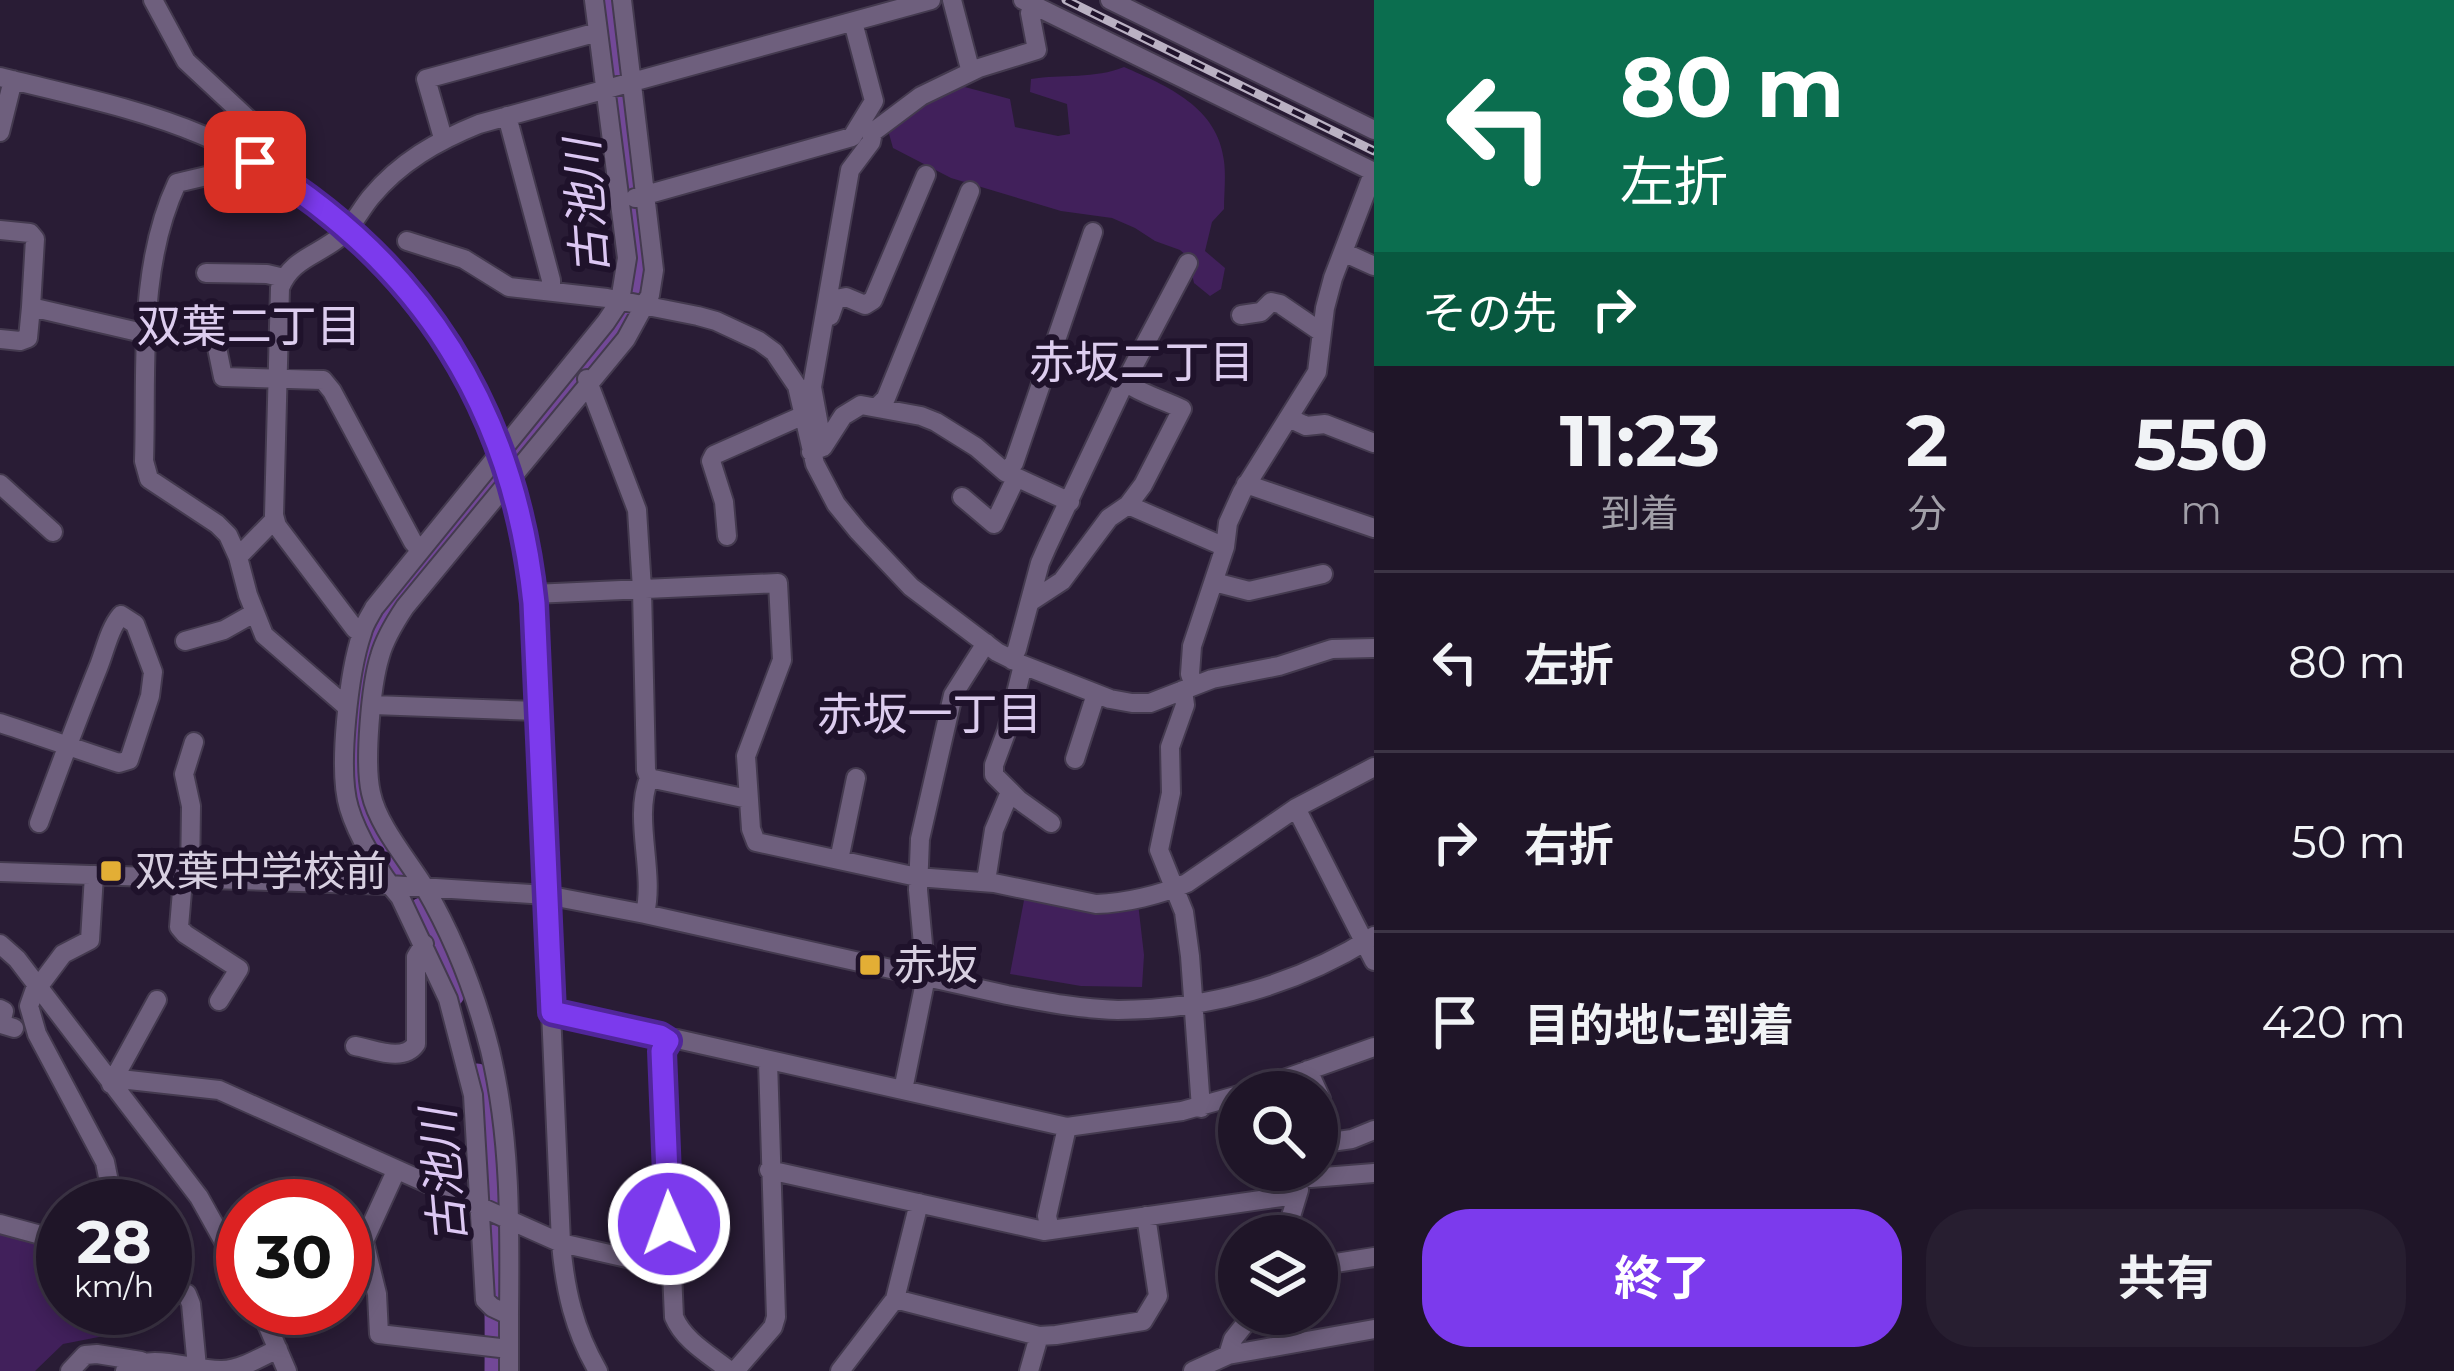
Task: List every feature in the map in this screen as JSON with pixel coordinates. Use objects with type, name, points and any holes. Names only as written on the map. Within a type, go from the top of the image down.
[{"type":"street","points":[[153,0],[186,61],[284,156],[284,179]]},
{"type":"street","points":[[593,0],[598,32],[618,86]]},
{"type":"street","points":[[488,1371],[497,1349],[502,1312],[495,1215],[473,1095],[448,999],[400,897],[389,885],[349,807],[344,776],[347,707],[362,633],[374,608],[511,479],[633,303],[650,295],[654,270],[633,198],[618,86],[622,0]]},
{"type":"street","points":[[362,633],[275,519],[280,288],[290,268],[340,236],[397,170],[443,139],[507,116],[931,0]]},
{"type":"street","points":[[952,0],[969,65]]},
{"type":"street","points":[[1110,0],[1374,130]]},
{"type":"street","points":[[1029,3],[1374,172],[1333,278],[1316,372],[1246,484],[1228,524],[1225,547],[1192,646],[1185,705],[1170,747],[1171,794],[1159,850],[1184,912],[1201,1108]]},
{"type":"street","points":[[1029,3],[1037,50],[979,68],[921,96],[873,132],[850,170],[812,387],[825,487],[897,574],[986,644],[1096,694],[1150,703],[1212,679],[1279,666],[1332,649],[1374,648]]},
{"type":"street","points":[[633,198],[852,137],[874,101],[853,22]]},
{"type":"street","points":[[443,139],[426,79],[598,32]]},
{"type":"street","points":[[0,132],[7,79],[151,116],[202,135],[284,179],[349,227],[422,307],[456,354],[511,479],[527,549],[533,594],[561,1243],[573,1319],[598,1371]]},
{"type":"street","points":[[507,116],[550,291]]},
{"type":"street","points":[[255,162],[248,171],[177,183],[165,215],[149,278],[145,461],[149,478],[228,536],[265,635],[347,707]]},
{"type":"street","points":[[820,337],[836,299],[846,297],[865,305],[873,300],[926,175]]},
{"type":"street","points":[[877,407],[886,398],[970,191]]},
{"type":"street","points":[[502,1312],[485,1300],[504,1127],[490,1050],[448,934],[371,794],[373,705],[380,652],[421,565],[501,453],[583,372],[626,339],[633,303],[627,258],[633,198]]},
{"type":"street","points":[[0,230],[30,233],[35,238],[28,338],[0,339]]},
{"type":"street","points":[[962,497],[994,524],[1093,232]]},
{"type":"street","points":[[407,241],[464,259],[509,287],[633,303],[716,321],[759,341],[788,369],[817,450]]},
{"type":"street","points":[[1343,252],[1374,266]]},
{"type":"street","points":[[1051,823],[994,775],[1006,730],[1017,650],[1040,562],[1125,382],[1188,263]]},
{"type":"street","points":[[206,273],[284,278]]},
{"type":"street","points":[[1241,315],[1261,312],[1271,302],[1321,332]]},
{"type":"street","points":[[31,307],[147,334]]},
{"type":"street","points":[[214,333],[223,376],[323,380],[421,565]]},
{"type":"street","points":[[583,372],[637,510],[649,778],[644,813],[650,893],[645,914]]},
{"type":"street","points":[[1030,602],[1062,581],[1109,518],[1128,505],[1182,410],[1144,396],[1125,382]]},
{"type":"street","points":[[817,450],[851,410],[861,405],[921,416],[976,447],[1010,475],[1070,502]]},
{"type":"street","points":[[727,536],[724,502],[710,461],[714,455],[804,415]]},
{"type":"street","points":[[1289,418],[1306,426],[1325,424],[1374,442]]},
{"type":"street","points":[[0,484],[53,532]]},
{"type":"street","points":[[1246,484],[1374,528]]},
{"type":"street","points":[[1128,505],[1225,547]]},
{"type":"street","points":[[238,556],[275,519]]},
{"type":"street","points":[[1289,582],[1295,560]]},
{"type":"street","points":[[1214,582],[1249,591],[1323,574]]},
{"type":"street","points":[[533,594],[778,583],[782,661],[747,747],[751,829],[757,842],[917,877],[986,881],[1096,904],[1173,890],[1296,808],[1374,767]]},
{"type":"street","points":[[185,641],[224,630],[254,613]]},
{"type":"street","points":[[0,723],[67,745],[119,764],[129,760],[153,672],[135,624],[121,615],[115,622],[67,745],[39,823]]},
{"type":"street","points":[[903,1090],[926,977],[917,877],[920,839],[952,694],[986,644]]},
{"type":"street","points":[[1075,759],[1096,694]]},
{"type":"street","points":[[373,705],[538,711]]},
{"type":"street","points":[[194,742],[184,774],[191,806],[179,927],[239,969],[219,1001]]},
{"type":"street","points":[[649,778],[748,799]]},
{"type":"street","points":[[839,860],[856,778]]},
{"type":"street","points":[[986,881],[994,830],[1010,792]]},
{"type":"street","points":[[1296,808],[1369,939],[1374,961]]},
{"type":"street","points":[[0,872],[547,895],[1066,1006],[1115,1010],[1194,1004],[1270,986],[1369,939]]},
{"type":"street","points":[[94,875],[90,940],[63,954],[36,986],[29,1006],[37,1034],[105,1162],[108,1179]]},
{"type":"street","points":[[0,944],[17,958],[199,1197],[216,1228]]},
{"type":"street","points":[[355,1046],[403,1055],[412,1051],[416,1044],[416,957],[424,944]]},
{"type":"street","points":[[111,1084],[157,1000]]},
{"type":"street","points":[[0,1009],[4,1010],[1,1024],[14,1028]]},
{"type":"street","points":[[552,1012],[1067,1127],[1218,1102]]},
{"type":"street","points":[[668,1041],[662,1051],[674,1317],[679,1329],[733,1371],[773,1327],[776,1316],[767,1061]]},
{"type":"street","points":[[1308,1070],[1374,1047]]},
{"type":"street","points":[[111,1084],[130,1080],[219,1090],[561,1243],[671,1268]]},
{"type":"street","points":[[1050,1230],[1047,1216],[1067,1127]]},
{"type":"street","points":[[1338,1140],[1374,1130]]},
{"type":"street","points":[[769,1170],[1050,1230],[1295,1195]]},
{"type":"street","points":[[396,1171],[364,1241],[377,1294],[379,1334],[497,1349]]},
{"type":"street","points":[[1338,1176],[1374,1173]]},
{"type":"street","points":[[1290,1215],[1297,1191]]},
{"type":"street","points":[[840,1371],[895,1299],[919,1203]]},
{"type":"street","points":[[895,1299],[1040,1336],[1143,1321],[1158,1297],[1146,1216]]},
{"type":"street","points":[[0,1225],[36,1234]]},
{"type":"street","points":[[1338,1263],[1374,1257]]},
{"type":"street","points":[[192,1309],[205,1369]]},
{"type":"street","points":[[1193,1371],[1228,1355],[1374,1329]]},
{"type":"street","points":[[272,1335],[287,1371]]},
{"type":"street","points":[[1228,1355],[1236,1335]]},
{"type":"street","points":[[1030,1371],[1040,1336]]},
{"type":"street","points":[[70,1371],[85,1355],[97,1354],[225,1370],[278,1349]]},
{"type":"street","points":[[497,1349],[509,1371]]},
{"type":"street","points":[[125,1371],[145,1362]]},
{"type":"shaded area","points":[[1124,67],[1188,101],[1220,142],[1224,209],[1212,222],[1205,251],[1225,268],[1221,289],[1210,296],[1194,283],[1188,257],[1135,228],[1112,218],[1061,211],[951,178],[893,148],[888,130],[961,86],[1010,99],[1015,127],[1070,134],[1067,104],[1030,92],[1031,79]]},
{"type":"shaded area","points":[[1025,895],[1138,903],[1142,987],[1081,986],[1010,974]]},
{"type":"shaded area","points":[[0,1219],[36,1236],[36,1335],[109,1335],[63,1344],[35,1371],[0,1371]]},
{"type":"waterway","name":"古池川","points":[[524,443],[623,324],[641,275],[607,0]]},
{"type":"waterway","name":"古池川","points":[[397,867],[371,827],[355,764],[358,697],[370,645],[385,614],[492,483]]},
{"type":"waterway","name":"古池川","points":[[422,911],[451,994]]},
{"type":"waterway","name":"古池川","points":[[477,1077],[495,1224],[498,1371]]},
{"type":"railway","points":[[1066,0],[1374,151]]},
{"type":"place","name":"双葉中学校前","points":[[111,871]]},
{"type":"place","name":"赤坂","points":[[870,965]]},
{"type":"district","name":"双葉二丁目","points":[[249,326]]},
{"type":"district","name":"赤坂二丁目","points":[[1142,362]]},
{"type":"district","name":"赤坂一丁目","points":[[930,714]]},
{"type":"route","points":[[255,162],[349,227],[422,307],[456,354],[501,453],[527,549],[534,603],[552,1012],[668,1041],[662,1051],[669,1224]]}]
